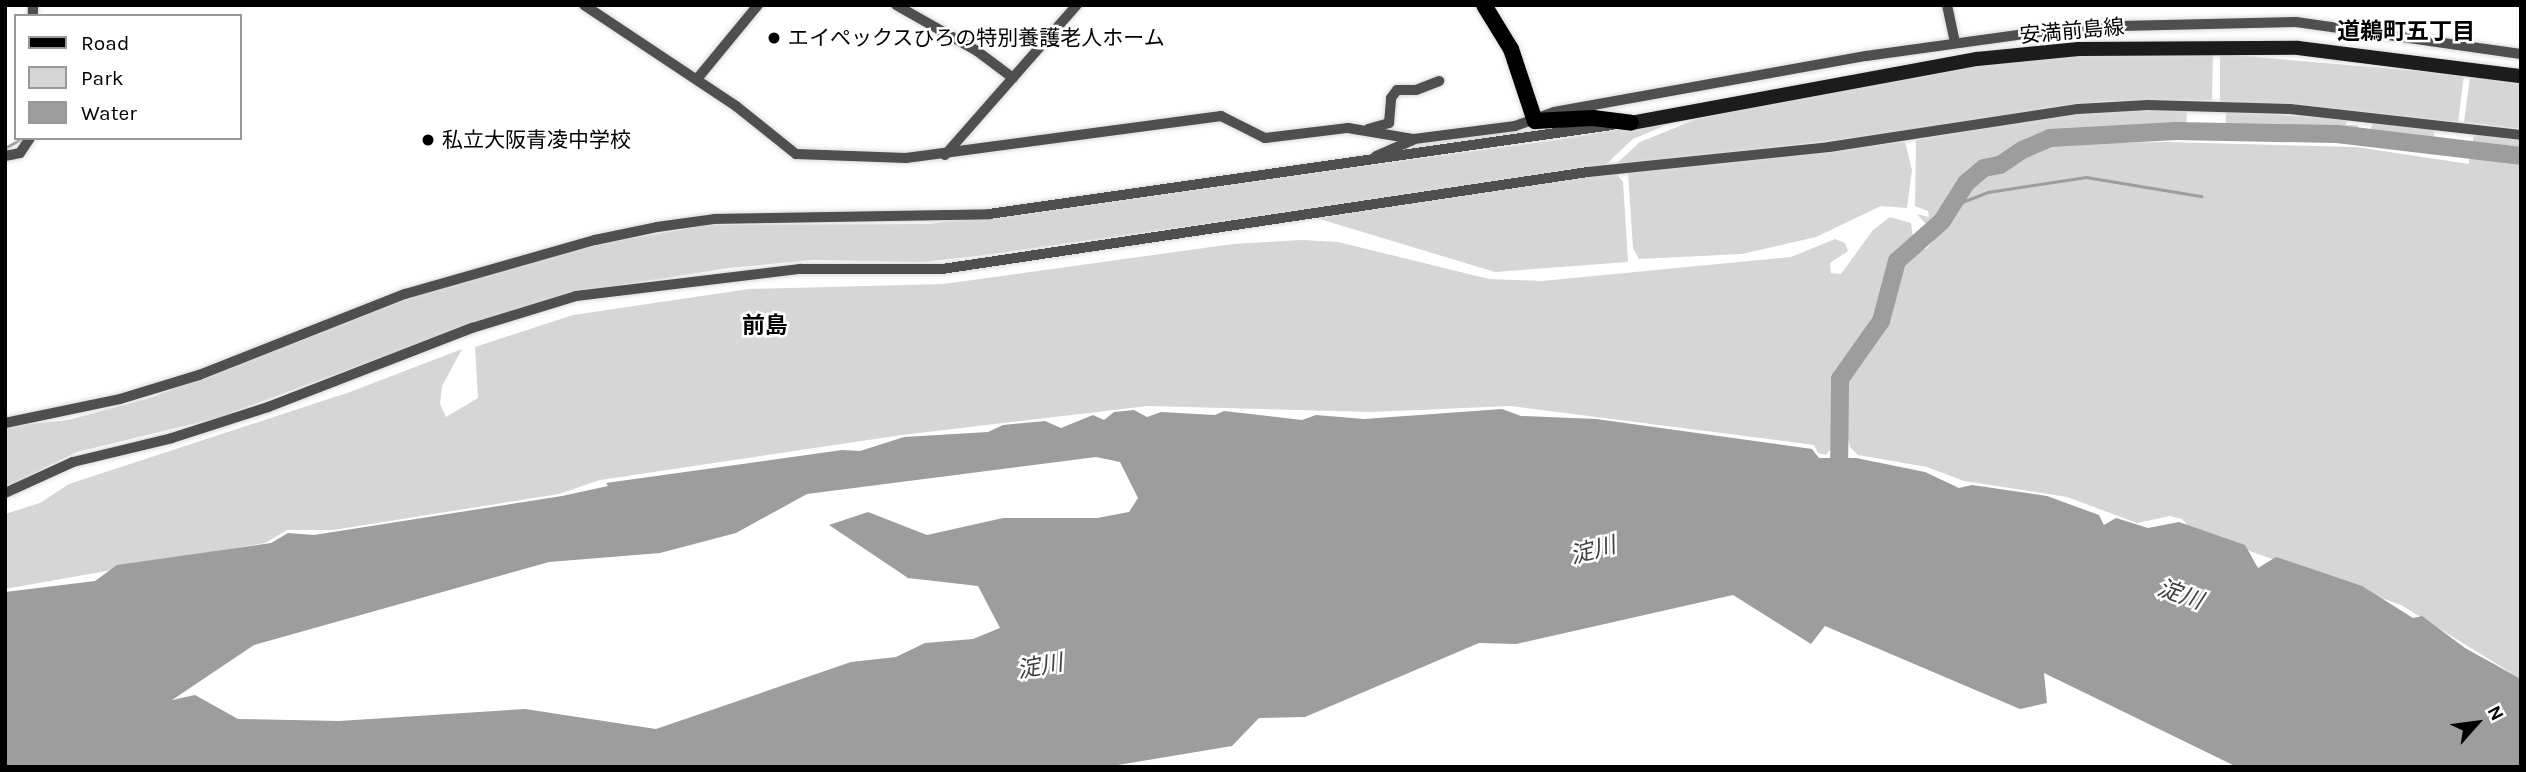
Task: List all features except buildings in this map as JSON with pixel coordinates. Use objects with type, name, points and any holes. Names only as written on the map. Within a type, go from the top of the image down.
[{"type":"main road","points":[[1484,5],[1511,50],[1535,121],[1593,118],[1631,122]]},
{"type":"main road","name":"安満前島線","points":[[1631,122],[1978,59],[2079,49],[2298,48],[2521,76]]},
{"type":"street","points":[[584,5],[697,79],[796,155],[945,155],[1221,116],[1265,138],[1334,128],[1414,139]]},
{"type":"street","points":[[697,79],[758,5]]},
{"type":"street","points":[[896,5],[977,51],[1013,78]]},
{"type":"street","points":[[945,155],[1077,5]]},
{"type":"street","points":[[1947,5],[1955,42]]},
{"type":"street","points":[[1373,159],[1414,139],[1535,121],[1554,113],[1955,42],[2076,27],[2296,22],[2521,54]]},
{"type":"street","points":[[1364,131],[1389,123],[1391,98],[1396,90],[1416,90],[1439,81]]},
{"type":"street","points":[[5,492],[73,462],[172,438],[268,407],[472,328],[576,296],[800,269],[942,269],[1588,172],[1829,147],[2078,109],[2148,105],[2290,109],[2521,135]]},
{"type":"street","points":[[5,423],[120,399],[199,375],[405,293],[595,240],[656,227],[715,219],[989,214],[1631,122]]},
{"type":"street","points":[[5,156],[20,152],[29,140]]},
{"type":"green space","points":[[2213,54],[2212,100],[2102,101],[1887,134],[1615,165],[1640,142],[1709,114],[1973,65],[2060,55]]},
{"type":"green space","points":[[2220,54],[2464,75],[2458,122],[2310,106],[2220,102]]},
{"type":"green space","points":[[2470,77],[2521,81],[2521,129],[2464,122]]},
{"type":"green space","points":[[2127,110],[2187,110],[2186,126],[2105,128],[2048,135],[1968,169],[1945,201],[1937,225],[1930,229],[1917,214],[1929,217],[1928,211],[1915,206],[1916,140],[2064,115]]},
{"type":"green space","points":[[2226,111],[2347,120],[2346,125],[2358,125],[2360,133],[2225,128]]},
{"type":"green space","points":[[1680,119],[1633,139],[1602,168],[977,256],[923,262],[813,260],[729,268],[601,288],[444,334],[217,418],[77,452],[5,487],[5,427],[68,420],[150,398],[404,299],[591,245],[710,225],[929,224],[1558,140]]},
{"type":"green space","points":[[2373,123],[2435,127],[2433,145],[2368,135]]},
{"type":"green space","points":[[2474,132],[2521,138],[2519,155],[2472,149]]},
{"type":"green space","points":[[1905,142],[1912,170],[1907,208],[1881,206],[1816,237],[1742,254],[1639,259],[1633,248],[1628,172]]},
{"type":"green space","points":[[2166,142],[2356,147],[2469,164],[2469,157],[2521,162],[2521,679],[2401,605],[2244,549],[2198,538],[2182,519],[2170,516],[2137,523],[2067,497],[1964,481],[1927,467],[1858,455],[1850,447],[1843,420],[1844,387],[1865,345],[1882,331],[1893,312],[1892,281],[1898,267],[1912,249],[1926,249],[1949,224],[1961,195],[1979,173],[2003,169],[2046,144]]},
{"type":"green space","points":[[1616,173],[1623,182],[1628,262],[1495,272],[1313,217]]},
{"type":"green space","points":[[1890,217],[1911,223],[1913,238],[1895,252],[1877,319],[1841,365],[1833,388],[1834,445],[1826,455],[1818,453],[1814,445],[1511,406],[1371,412],[1148,406],[902,435],[600,480],[559,494],[333,530],[287,530],[265,543],[5,589],[5,514],[40,503],[69,484],[350,392],[462,349],[442,386],[440,404],[446,417],[478,398],[475,347],[573,315],[749,289],[943,284],[1233,244],[1302,240],[1338,242],[1489,279],[1542,281],[1791,257],[1835,239],[1845,243],[1848,251],[1830,263],[1831,273],[1841,274],[1873,230]]},
{"type":"water","name":"淀川","points":[[1502,409],[1521,416],[1596,419],[1812,449],[1819,458],[1856,458],[1925,472],[1959,488],[1972,485],[2047,496],[2099,515],[2104,525],[2116,518],[2148,528],[2179,522],[2245,545],[2258,568],[2276,557],[2362,586],[2413,618],[2422,616],[2465,648],[2521,679],[2521,767],[2237,767],[2044,673],[2047,703],[2020,709],[1825,626],[1811,644],[1733,595],[1516,644],[1479,643],[1305,717],[1259,718],[1232,746],[1106,767],[5,767],[5,592],[95,581],[117,565],[271,543],[288,533],[314,535],[562,496],[608,486],[606,483],[842,450],[860,451],[904,437],[988,432],[1003,425],[1045,421],[1061,428],[1093,415],[1104,420],[1114,412],[1134,410],[1147,417],[1161,412],[1215,415],[1224,411],[1302,420],[1316,415],[1364,419]],"holes":[[[1096,457],[1120,462],[1138,498],[1129,512],[1097,518],[1003,518],[927,535],[868,512],[829,525],[908,578],[978,586],[1000,628],[973,639],[925,643],[896,657],[851,662],[656,729],[525,709],[339,721],[238,719],[195,695],[172,700],[254,645],[549,562],[660,553],[736,533],[807,494]]]},
{"type":"waterway","points":[[28,5],[28,14]]},
{"type":"waterway","points":[[1839,479],[1840,379],[1881,321],[1897,261],[1942,221],[1966,183],[1984,168],[2000,165],[2022,150],[2050,138],[2176,131],[2337,134],[2521,156]]},
{"type":"waterway","points":[[5,148],[19,140]]},
{"type":"waterway","points":[[1949,207],[1988,192],[2086,177],[2201,196]]},
{"type":"place","name":"エイぺックスひろの特別養護老人ホーム","points":[[774,38]]},
{"type":"place","name":"私立大阪青凌中学校","points":[[428,140]]},
{"type":"district","name":"道鵜町五丁目","points":[[2406,32]]},
{"type":"district","name":"前島","points":[[765,326]]}]
